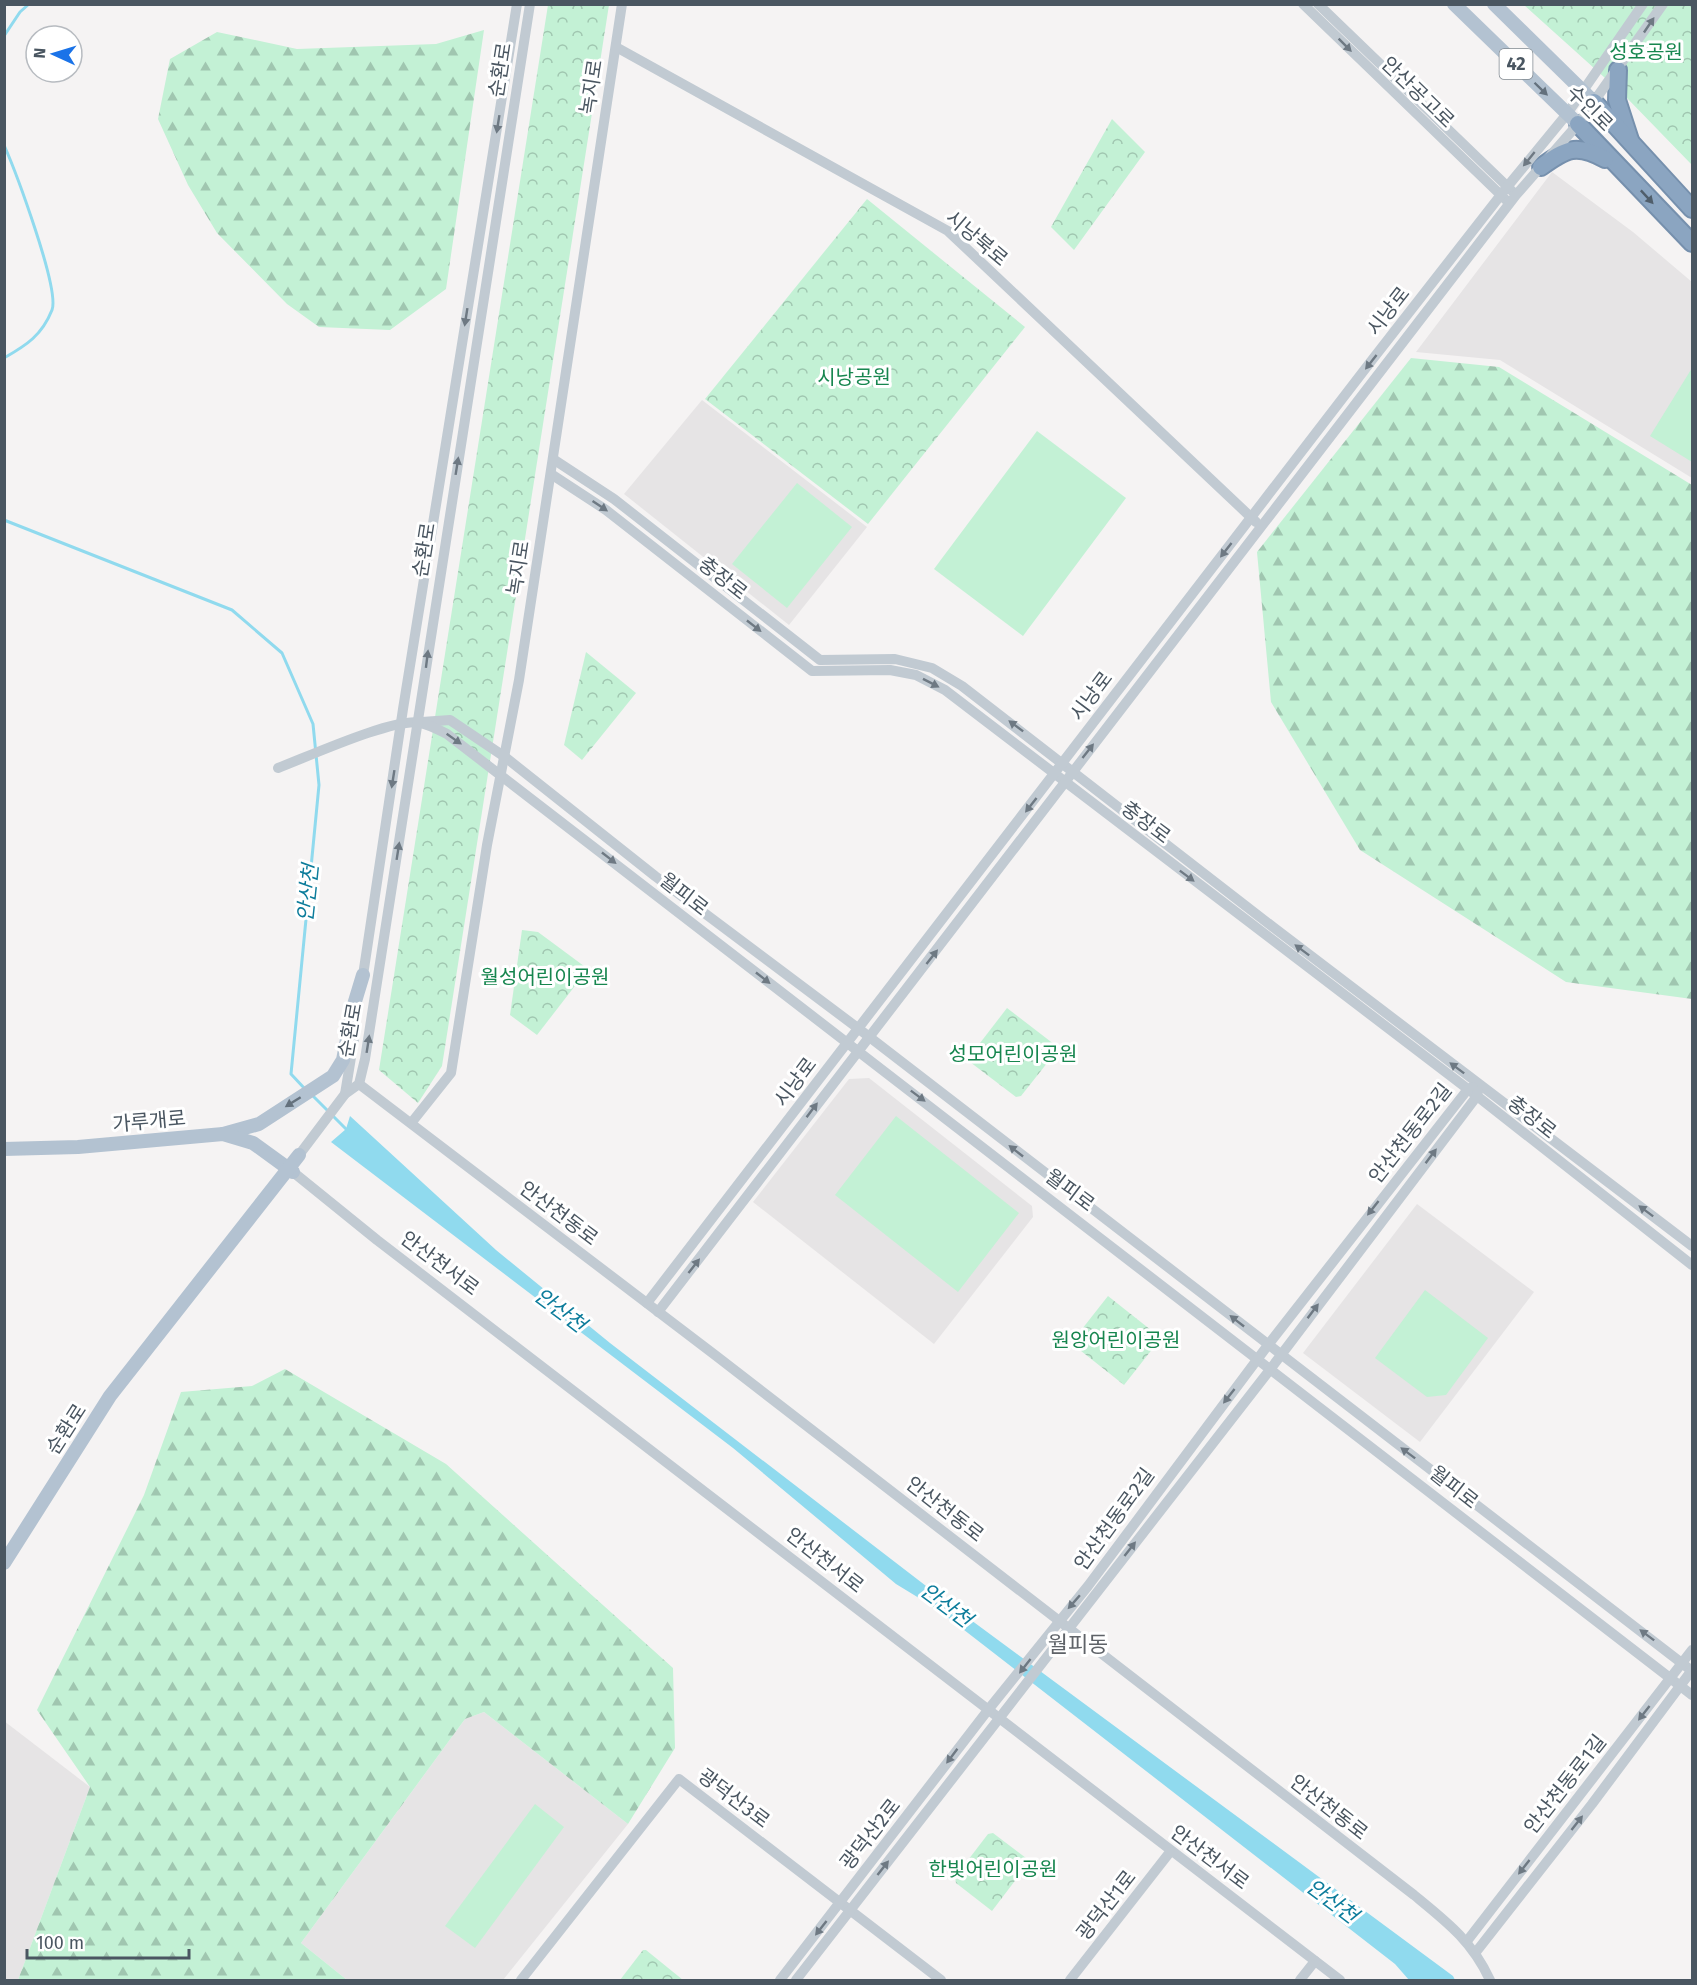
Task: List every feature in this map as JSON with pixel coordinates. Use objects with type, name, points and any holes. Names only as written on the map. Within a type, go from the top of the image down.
[{"type":"highway","points":[[1618,70],[1617,100],[1632,147]]},
{"type":"highway","name":"수인로","points":[[1590,96],[1632,147],[1692,209]]},
{"type":"highway","name":"수인로","points":[[1573,119],[1692,243]]},
{"type":"highway","points":[[1541,166],[1562,153],[1575,149],[1589,151],[1618,167]]},
{"type":"main road","name":"수인로","points":[[1454,4],[1573,119]]},
{"type":"main road","name":"수인로","points":[[1494,4],[1590,96]]},
{"type":"main road","points":[[223,1134],[259,1124],[327,1081],[343,1060],[353,1008],[363,975]]},
{"type":"main road","name":"가루개로","points":[[4,1149],[78,1147],[223,1134],[253,1143],[291,1170]]},
{"type":"main road","name":"순환로","points":[[4,1563],[110,1396],[291,1170],[299,1155]]},
{"type":"street","name":"순환로","points":[[345,1094],[400,724],[517,4]]},
{"type":"street","name":"순환로","points":[[299,1155],[345,1094],[359,1084],[420,722],[431,628],[530,4]]},
{"type":"street","name":"녹지로","points":[[412,1122],[452,1073],[487,845],[505,757],[551,474],[622,4]]},
{"type":"street","name":"안산공고로","points":[[1303,4],[1504,191]]},
{"type":"street","name":"안산공고로","points":[[1318,4],[1513,200]]},
{"type":"street","points":[[1573,119],[1590,96],[1643,4]]},
{"type":"street","points":[[1590,96],[1618,70],[1663,4]]},
{"type":"street","name":"시낭북로","points":[[615,47],[948,231],[1263,528]]},
{"type":"street","name":"시낭로","points":[[647,1303],[1504,191],[1573,119]]},
{"type":"street","name":"시낭로","points":[[658,1312],[857,1050],[1541,166],[1573,119]]},
{"type":"street","name":"충장로","points":[[553,459],[614,499],[820,660],[895,659],[932,668],[962,686],[1074,771],[1692,1266]]},
{"type":"street","name":"충장로","points":[[551,474],[606,510],[812,671],[890,670],[916,675],[945,690],[1053,775],[1474,1090],[1692,1246]]},
{"type":"street","name":"월피로","points":[[278,768],[353,739],[400,724],[450,720],[505,757],[655,876],[869,1036],[1692,1671]]},
{"type":"street","name":"월피로","points":[[420,722],[447,734],[501,774],[1272,1367],[1692,1695]]},
{"type":"street","name":"안산천동로","points":[[359,1084],[412,1122],[1414,1895],[1467,1941],[1476,1952],[1490,1980]]},
{"type":"street","name":"안산천동로2길","points":[[1052,1640],[1058,1621],[1088,1586],[1268,1345],[1474,1090]]},
{"type":"street","name":"안산천동로2길","points":[[1052,1640],[1068,1628],[1272,1367],[1474,1090]]},
{"type":"street","name":"안산천서로","points":[[291,1170],[377,1240],[1170,1852],[1340,1980]]},
{"type":"street","name":"광덕산2로","points":[[780,1980],[988,1710],[1052,1640]]},
{"type":"street","name":"광덕산2로","points":[[796,1980],[999,1719],[1052,1640]]},
{"type":"street","name":"안산천동로1길","points":[[1476,1952],[1592,1804],[1676,1682],[1683,1663],[1692,1650]]},
{"type":"street","name":"안산천동로1길","points":[[1467,1941],[1676,1682],[1692,1671]]},
{"type":"street","name":"광덕산3로","points":[[521,1980],[678,1779],[941,1980]]},
{"type":"street","name":"광덕산1로","points":[[1070,1980],[1170,1852]]},
{"type":"street","points":[[1300,1980],[1314,1961]]},
{"type":"shaded area","points":[[1552,172],[1633,232],[1692,282],[1692,478],[1500,360],[1416,352]]},
{"type":"shaded area","points":[[702,400],[867,527],[789,625],[624,494]]},
{"type":"shaded area","points":[[869,1078],[1032,1206],[1033,1217],[934,1344],[753,1202],[849,1079]]},
{"type":"shaded area","points":[[1417,1204],[1534,1292],[1420,1442],[1303,1353]]},
{"type":"shaded area","points":[[484,1712],[628,1824],[503,1980],[347,1980],[301,1943],[465,1719]]},
{"type":"shaded area","points":[[4,1721],[90,1787],[18,1980],[5,1980]]},
{"type":"green space","points":[[548,5],[609,5],[442,1066],[418,1103],[379,1070]]},
{"type":"green space","name":"성호공원","points":[[1524,5],[1692,5],[1692,165],[1625,96]]},
{"type":"green space","points":[[484,30],[446,289],[390,330],[319,327],[287,304],[217,233],[188,185],[158,119],[170,59],[217,32],[297,49],[436,44]]},
{"type":"green space","points":[[1112,119],[1145,152],[1074,250],[1051,227]]},
{"type":"green space","name":"시낭공원","points":[[867,199],[1025,327],[868,524],[705,399]]},
{"type":"green space","points":[[1411,358],[1499,367],[1692,485],[1692,999],[1566,982],[1360,850],[1271,702],[1257,552]]},
{"type":"green space","points":[[1692,368],[1692,462],[1650,436]]},
{"type":"green space","points":[[1037,431],[1126,498],[1023,636],[934,569]]},
{"type":"green space","points":[[797,483],[852,527],[787,608],[732,564]]},
{"type":"green space","points":[[586,652],[636,693],[582,760],[564,745]]},
{"type":"green space","name":"월성어린이공원","points":[[522,930],[538,932],[588,969],[537,1035],[510,1015]]},
{"type":"green space","name":"성모어린이공원","points":[[1007,1008],[1059,1048],[1021,1096],[1016,1097],[970,1062],[970,1056]]},
{"type":"green space","points":[[896,1116],[1019,1213],[958,1292],[835,1195]]},
{"type":"green space","points":[[1425,1290],[1488,1338],[1446,1395],[1427,1397],[1375,1358]]},
{"type":"green space","name":"원앙어린이공원","points":[[1108,1296],[1161,1338],[1124,1385],[1071,1343]]},
{"type":"green space","points":[[285,1369],[446,1464],[673,1668],[675,1748],[628,1824],[484,1712],[465,1719],[301,1943],[347,1980],[18,1980],[90,1787],[37,1710],[144,1495],[181,1392],[252,1386]]},
{"type":"green space","points":[[535,1804],[564,1827],[475,1948],[445,1926]]},
{"type":"green space","name":"한빛어린이공원","points":[[993,1833],[1030,1861],[992,1911],[956,1883],[955,1877],[988,1834]]},
{"type":"green space","points":[[643,1950],[646,1950],[683,1980],[620,1980]]},
{"type":"water","points":[[350,1116],[496,1250],[610,1343],[956,1609],[1453,1976],[1455,1980],[1409,1980],[1395,1964],[937,1609],[896,1584],[733,1448],[331,1142],[346,1129]]},
{"type":"waterway","points":[[4,36],[20,12],[29,4]]},
{"type":"waterway","points":[[4,145],[35,229],[53,298],[52,310],[44,326],[27,344],[4,358]]},
{"type":"waterway","name":"안산천","points":[[4,520],[232,610],[282,653],[313,724],[319,785],[291,1074],[305,1089]]},
{"type":"waterway","name":"안산천","points":[[312,1095],[346,1129]]},
{"type":"district","name":"월피동","points":[[1078,1644]]}]
